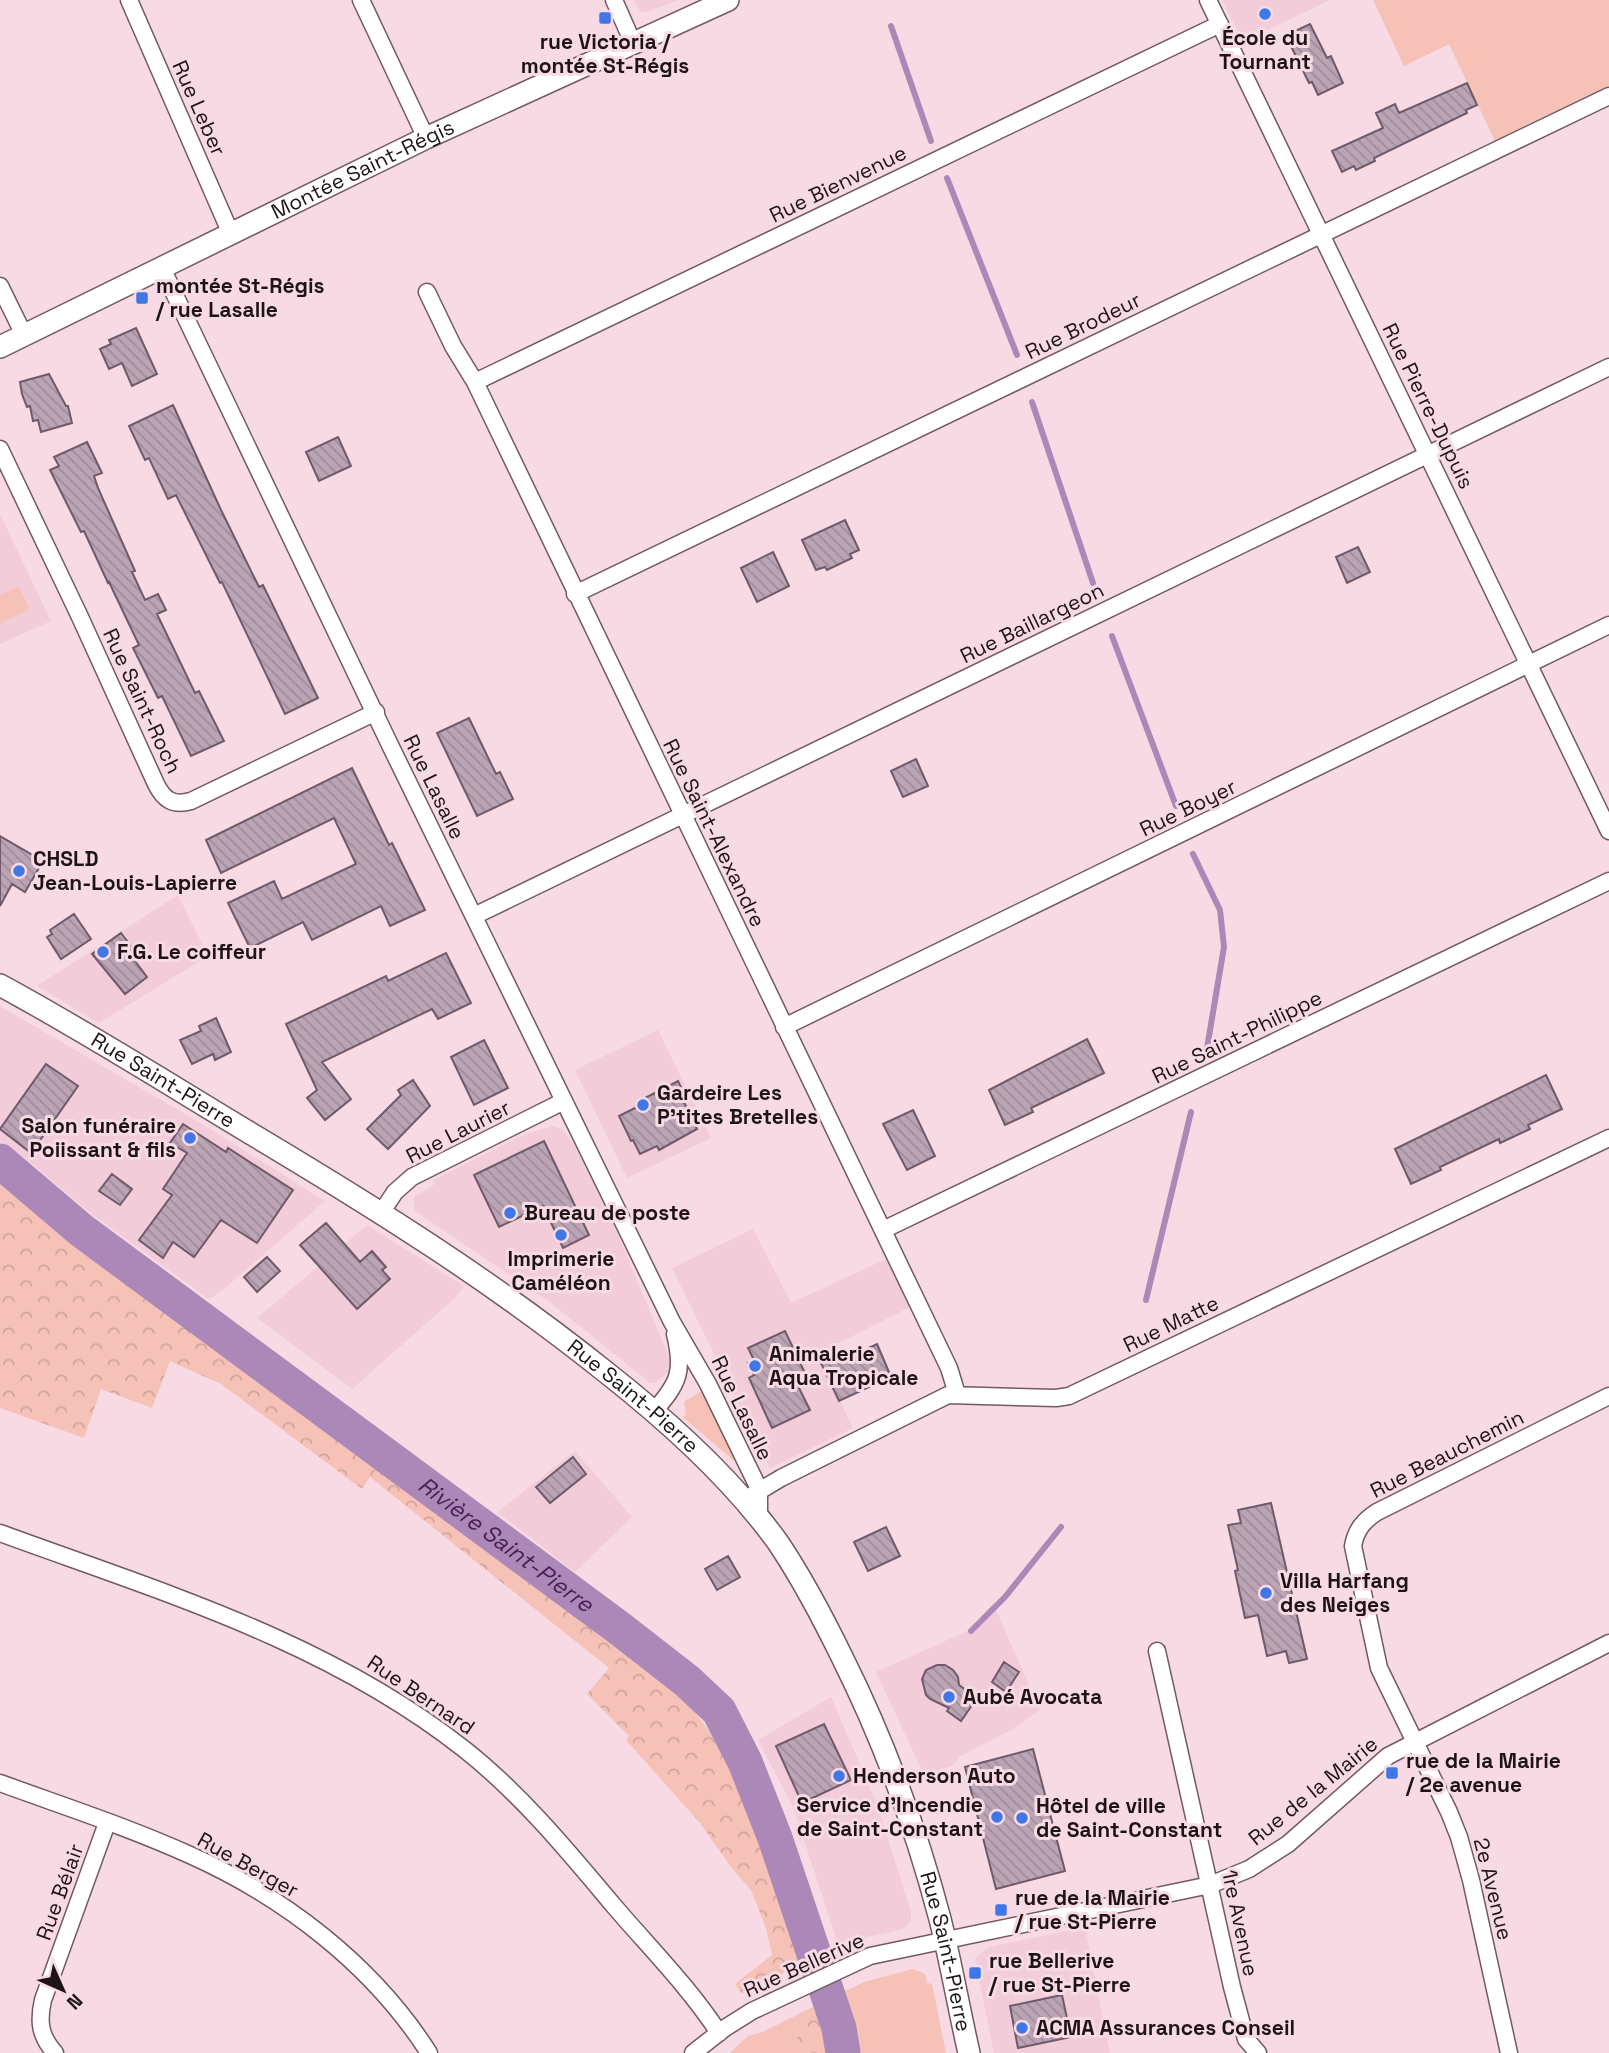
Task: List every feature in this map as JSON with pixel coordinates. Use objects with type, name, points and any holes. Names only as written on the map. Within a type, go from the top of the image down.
[{"type":"main road","name":"Montée Saint-Régis","points":[[0,347],[426,138],[728,0]]},
{"type":"main road","name":"Rue Saint-Pierre","points":[[0,985],[381,1213],[514,1300],[654,1411],[696,1451],[751,1495],[759,1518],[785,1554],[813,1601],[874,1724],[894,1774],[918,1845],[944,1941],[968,2053]]},
{"type":"street","name":"Rue Leber","points":[[129,0],[231,233]]},
{"type":"street","points":[[361,0],[426,138]]},
{"type":"street","points":[[614,0],[633,43]]},
{"type":"street","name":"Rue Pierre-Dupuis","points":[[1208,0],[1609,831]]},
{"type":"street","name":"Rue Bienvenue","points":[[474,383],[1220,24]]},
{"type":"street","name":"Rue Brodeur","points":[[575,594],[1609,96]]},
{"type":"street","name":"Rue Lasalle","points":[[162,268],[672,1322],[708,1384],[751,1495]]},
{"type":"street","points":[[0,286],[24,335]]},
{"type":"street","name":"Rue Saint-Alexandre","points":[[427,292],[474,383],[883,1230],[949,1368],[957,1394]]},
{"type":"street","name":"Rue Baillargeon","points":[[474,916],[1609,367]]},
{"type":"street","name":"Rue Saint-Roch","points":[[0,449],[156,784],[168,801],[191,801],[376,712]]},
{"type":"street","name":"Rue Boyer","points":[[784,1027],[1609,625]]},
{"type":"street","name":"Rue Saint-Philippe","points":[[883,1230],[1609,881]]},
{"type":"street","name":"Rue Laurier","points":[[381,1213],[395,1192],[412,1177],[565,1101]]},
{"type":"street","name":"Rue Matte","points":[[751,1495],[938,1399],[957,1394],[1056,1398],[1069,1396],[1609,1138]]},
{"type":"street","name":"Rue Lasalle","points":[[654,1411],[672,1390],[678,1377],[680,1354],[672,1322]]},
{"type":"street","name":"Rue Beauchemin","points":[[1414,1742],[1379,1668],[1353,1555],[1357,1530],[1377,1512],[1609,1396]]},
{"type":"street","name":"Rue Bernard","points":[[0,1533],[265,1631],[362,1679],[418,1715],[466,1751],[537,1816],[719,2033]]},
{"type":"street","name":"Rue de la Mairie","points":[[944,1941],[1210,1885],[1235,1876],[1274,1854],[1309,1827],[1388,1756],[1609,1643]]},
{"type":"street","name":"1re Avenue","points":[[1157,1651],[1244,2046],[1258,2053]]},
{"type":"street","name":"2e Avenue","points":[[1414,1742],[1459,1837],[1471,1880],[1508,2053]]},
{"type":"street","name":"Rue Berger","points":[[0,1783],[206,1863],[251,1886],[293,1914],[336,1948],[372,1982],[429,2053]]},
{"type":"street","name":"Rue Bélair","points":[[55,2053],[42,2036],[40,2013],[107,1823]]},
{"type":"street","name":"Rue Bellerive","points":[[693,2053],[752,2011],[845,1966],[878,1954],[944,1941]]},
{"type":"shaded area","points":[[633,0],[679,0],[646,12],[640,11]]},
{"type":"shaded area","name":"École du Tournant","points":[[1222,0],[1330,0],[1243,42]]},
{"type":"shaded area","points":[[0,514],[51,621],[0,644]]},
{"type":"shaded area","points":[[178,895],[208,956],[99,1023],[37,986]]},
{"type":"shaded area","points":[[0,1006],[202,1124],[325,1201],[209,1299],[89,1212],[25,1158],[0,1141]]},
{"type":"shaded area","name":"Gardeire Les P'tites Bretelles","points":[[658,1030],[711,1138],[627,1178],[575,1070]]},
{"type":"shaded area","points":[[553,1126],[562,1129],[575,1146],[613,1223],[672,1364],[671,1374],[667,1373],[655,1383],[650,1383],[551,1303],[414,1209],[414,1197],[435,1184],[433,1180],[526,1134]]},
{"type":"shaded area","points":[[367,1225],[464,1286],[456,1297],[352,1389],[257,1318]]},
{"type":"shaded area","points":[[753,1229],[791,1303],[886,1259],[910,1307],[817,1354],[853,1428],[770,1468],[672,1268]]},
{"type":"shaded area","points":[[575,1451],[632,1517],[575,1572],[497,1512]]},
{"type":"shaded area","points":[[993,1603],[1040,1710],[1013,1729],[959,1757],[954,1765],[924,1775],[876,1672],[970,1630]]},
{"type":"shaded area","points":[[831,1697],[877,1804],[911,1912],[911,1920],[904,1929],[839,1946],[793,1807],[758,1740]]},
{"type":"shaded area","points":[[1085,1927],[1110,2053],[994,2053],[975,1958],[989,1947]]},
{"type":"green space","points":[[1373,0],[1609,0],[1609,86],[1495,141],[1449,44],[1404,66]]},
{"type":"green space","points":[[19,587],[29,608],[0,627],[0,595]]},
{"type":"green space","points":[[0,1179],[184,1327],[620,1646],[681,1694],[731,1760],[805,1962],[742,1994],[735,1984],[772,1955],[766,1928],[751,1890],[700,1823],[626,1740],[629,1736],[587,1694],[609,1668],[370,1477],[362,1489],[221,1384],[170,1361],[152,1408],[101,1389],[84,1438],[0,1408]]},
{"type":"green space","points":[[704,1389],[736,1457],[733,1460],[683,1417],[686,1414],[684,1402]]},
{"type":"green space","points":[[913,1969],[925,1974],[927,1983],[932,1984],[946,2053],[851,2053],[851,2039],[837,1995],[864,1982]]},
{"type":"green space","points":[[823,2002],[831,2025],[832,2053],[795,2053],[798,2031],[795,2016]]},
{"type":"green space","points":[[795,2016],[798,2031],[795,2053],[730,2053],[748,2036],[763,2032]]},
{"type":"building","points":[[1310,24],[1327,58],[1331,56],[1343,83],[1318,95],[1312,82],[1309,83],[1288,40],[1291,38],[1289,34]]},
{"type":"building","points":[[1467,83],[1477,105],[1466,110],[1467,113],[1374,158],[1375,161],[1356,170],[1354,166],[1342,172],[1332,151],[1383,128],[1376,113],[1395,104],[1399,113]]},
{"type":"building","points":[[136,328],[157,374],[132,386],[122,363],[109,369],[100,349],[111,344],[109,340]]},
{"type":"building","points":[[49,374],[68,406],[72,423],[41,432],[38,420],[33,421],[30,406],[27,407],[20,382]]},
{"type":"building","points":[[173,405],[259,587],[263,585],[318,698],[285,714],[222,582],[220,583],[176,495],[168,499],[149,458],[145,460],[129,426]]},
{"type":"building","points":[[338,437],[351,466],[319,481],[306,452]]},
{"type":"building","points":[[87,442],[102,473],[94,476],[98,488],[135,571],[132,572],[145,600],[158,594],[166,610],[157,614],[195,693],[199,691],[224,741],[191,756],[162,696],[158,698],[133,648],[139,645],[84,531],[81,532],[50,470],[59,466],[54,457]]},
{"type":"building","points":[[845,520],[859,550],[850,554],[852,558],[827,570],[825,567],[816,570],[802,540]]},
{"type":"building","points":[[1358,547],[1370,572],[1347,583],[1336,557]]},
{"type":"building","points":[[773,552],[789,586],[757,602],[741,568]]},
{"type":"building","points":[[469,718],[496,774],[500,772],[513,799],[477,816],[437,733]]},
{"type":"building","points":[[916,759],[928,786],[903,797],[891,771]]},
{"type":"building","points":[[352,768],[389,845],[392,843],[425,910],[390,926],[381,906],[312,940],[303,922],[250,948],[228,903],[274,881],[282,899],[356,864],[334,818],[221,873],[206,840]]},
{"type":"building","name":"CHSLD Jean-Louis-Lapierre","points":[[0,836],[43,861],[25,892],[12,884],[0,906]]},
{"type":"building","points":[[74,914],[91,939],[61,959],[47,937],[52,934],[50,930]]},
{"type":"building","points":[[121,933],[140,958],[135,961],[147,977],[125,994],[92,954]]},
{"type":"building","points":[[446,953],[471,1003],[438,1019],[432,1009],[322,1062],[351,1099],[325,1120],[307,1098],[317,1090],[286,1024],[386,976],[388,981]]},
{"type":"building","points":[[216,1018],[231,1052],[215,1060],[213,1054],[192,1064],[180,1040],[201,1031],[199,1026]]},
{"type":"building","points":[[1087,1039],[1104,1073],[1031,1108],[1033,1112],[1005,1125],[989,1090]]},
{"type":"building","points":[[484,1040],[508,1088],[474,1105],[451,1057]]},
{"type":"building","points":[[46,1064],[78,1086],[31,1153],[0,1129]]},
{"type":"building","points":[[1546,1075],[1562,1109],[1528,1125],[1530,1129],[1500,1143],[1499,1139],[1411,1184],[1395,1149]]},
{"type":"building","points":[[413,1080],[430,1106],[388,1149],[367,1129],[401,1095],[398,1090]]},
{"type":"building","points":[[678,1081],[688,1101],[684,1102],[697,1129],[659,1150],[657,1146],[640,1154],[619,1116],[647,1102],[645,1098]]},
{"type":"building","points":[[913,1110],[935,1156],[907,1170],[883,1124]]},
{"type":"building","points":[[183,1124],[226,1152],[228,1148],[293,1190],[257,1243],[221,1220],[194,1257],[173,1242],[163,1258],[139,1240],[172,1195],[163,1189],[187,1153],[170,1143]]},
{"type":"building","points":[[544,1141],[589,1235],[563,1248],[543,1206],[499,1227],[474,1175]]},
{"type":"building","points":[[112,1174],[132,1189],[120,1205],[99,1191]]},
{"type":"building","points":[[326,1223],[360,1262],[372,1251],[386,1267],[382,1270],[390,1279],[357,1309],[300,1245]]},
{"type":"building","points":[[267,1257],[280,1271],[257,1292],[244,1277]]},
{"type":"building","points":[[785,1331],[805,1373],[794,1378],[810,1410],[772,1428],[749,1378],[754,1375],[748,1363],[754,1360],[748,1348]]},
{"type":"building","points":[[877,1344],[889,1372],[879,1376],[882,1381],[839,1401],[821,1363],[835,1356],[838,1362]]},
{"type":"building","points":[[573,1457],[586,1474],[550,1503],[536,1487]]},
{"type":"building","name":"Villa Harfang des Neiges","points":[[1271,1503],[1307,1659],[1289,1663],[1286,1651],[1267,1656],[1258,1615],[1245,1618],[1228,1525],[1241,1523],[1238,1510]]},
{"type":"building","points":[[886,1527],[900,1556],[868,1571],[854,1542]]},
{"type":"building","points":[[728,1556],[740,1577],[717,1590],[705,1569]]},
{"type":"building","points":[[1004,1662],[1019,1672],[1006,1692],[992,1682]]},
{"type":"building","points":[[945,1665],[953,1670],[959,1685],[977,1698],[961,1721],[947,1711],[949,1708],[926,1695],[922,1679],[926,1670]]},
{"type":"building","points":[[824,1724],[851,1780],[802,1803],[776,1746]]},
{"type":"building","name":"Hôtel de ville de Saint-Constant","points":[[1033,1749],[1065,1871],[996,1889],[965,1767]]},
{"type":"building","points":[[1062,1995],[1071,2037],[1018,2048],[1010,2006]]},
{"type":"waterway","points":[[891,26],[931,141]]},
{"type":"waterway","points":[[947,178],[1017,355]]},
{"type":"waterway","points":[[1032,402],[1093,583]]},
{"type":"waterway","points":[[1112,636],[1176,806]]},
{"type":"waterway","points":[[1193,854],[1220,910],[1224,947],[1207,1048]]},
{"type":"waterway","points":[[1146,1300],[1191,1112]]},
{"type":"waterway","name":"Rivière Saint-Pierre","points":[[0,1161],[81,1230],[619,1628],[687,1681],[719,1711],[745,1762],[775,1838],[839,2028],[843,2053]]},
{"type":"waterway","points":[[971,1631],[1005,1597],[1061,1527]]},
{"type":"place","name":"École du Tournant","points":[[1265,14]]},
{"type":"place","name":"rue Victoria / montée St-Régis","points":[[605,18]]},
{"type":"place","name":"montée St-Régis / rue Lasalle","points":[[142,298]]},
{"type":"place","name":"CHSLD Jean-Louis-Lapierre","points":[[19,871]]},
{"type":"place","name":"F.G. Le coiffeur","points":[[103,952]]},
{"type":"place","name":"Gardeire Les P'tites Bretelles","points":[[643,1105]]},
{"type":"place","name":"Salon funéraire Poiissant & fils","points":[[190,1138]]},
{"type":"place","name":"Bureau de poste","points":[[510,1213]]},
{"type":"place","name":"Imprimerie Caméléon","points":[[561,1235]]},
{"type":"place","name":"Animalerie Aqua Tropicale","points":[[755,1366]]},
{"type":"place","name":"Villa Harfang des Neiges","points":[[1266,1593]]},
{"type":"place","name":"Aubé Avocata","points":[[949,1697]]},
{"type":"place","name":"rue de la Mairie / 2e avenue","points":[[1392,1773]]},
{"type":"place","name":"Henderson Auto","points":[[839,1776]]},
{"type":"place","name":"Service d'Incendie de Saint-Constant","points":[[997,1817]]},
{"type":"place","name":"Hôtel de ville de Saint-Constant","points":[[1022,1818]]},
{"type":"place","name":"rue de la Mairie / rue St-Pierre","points":[[1001,1910]]},
{"type":"place","name":"rue Bellerive / rue St-Pierre","points":[[975,1973]]},
{"type":"place","name":"ACMA Assurances Conseil","points":[[1022,2028]]}]
